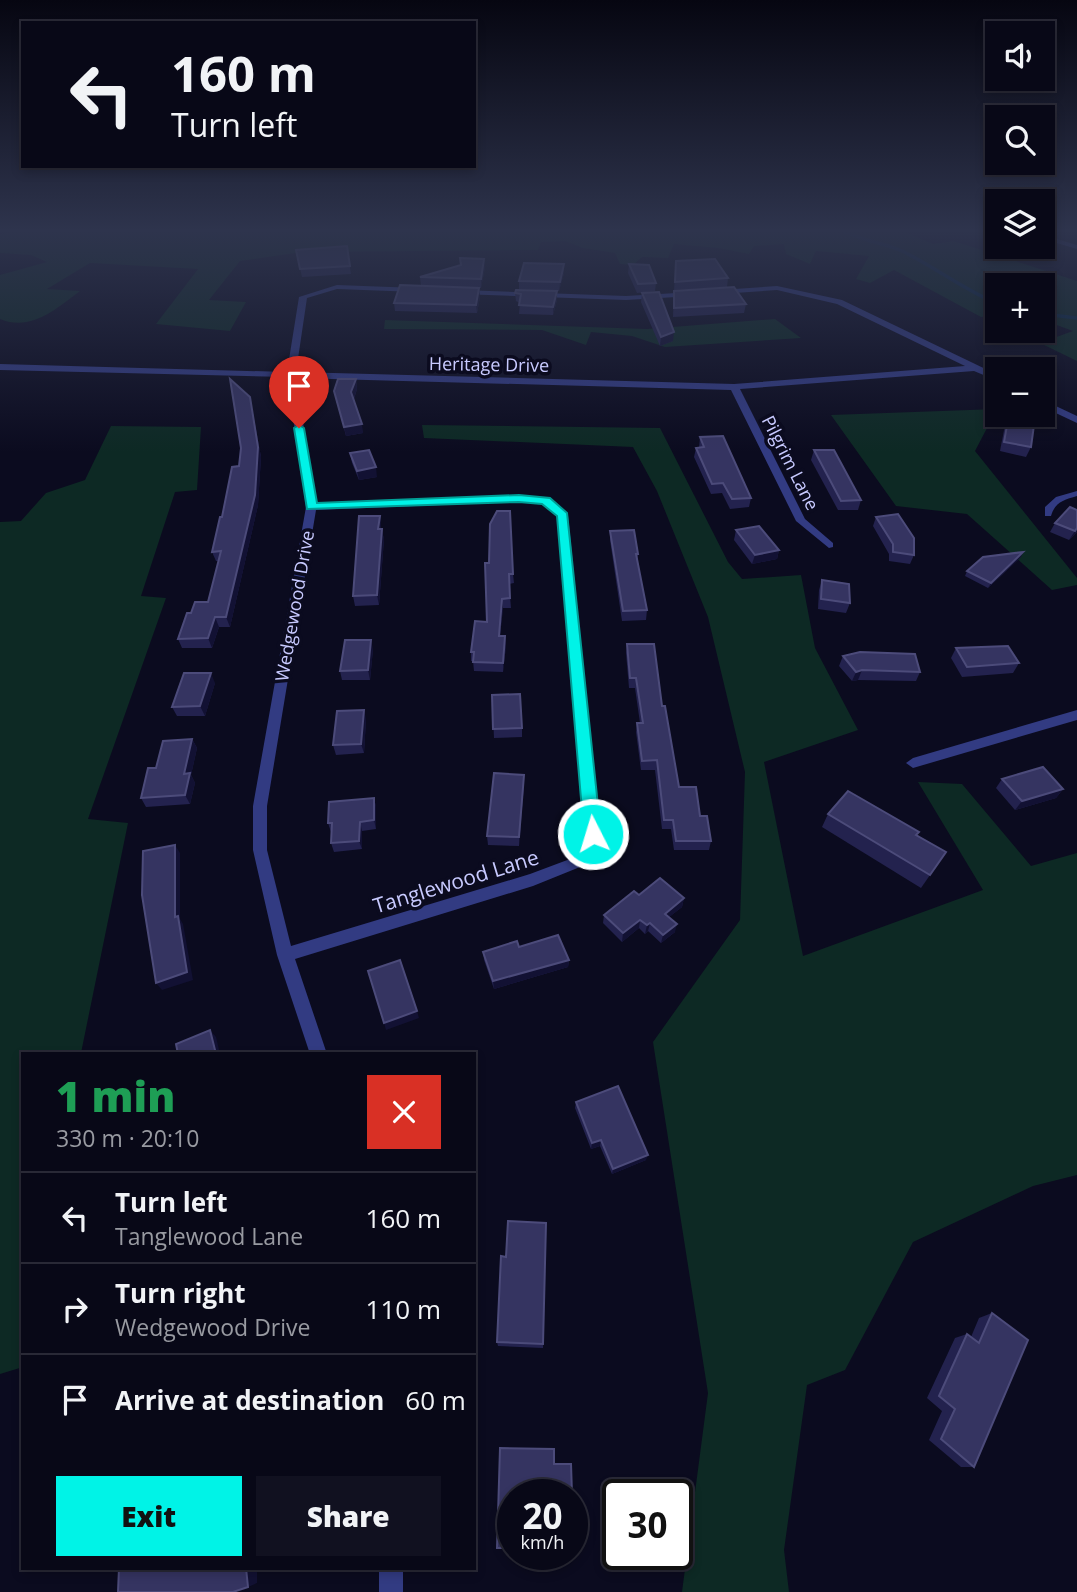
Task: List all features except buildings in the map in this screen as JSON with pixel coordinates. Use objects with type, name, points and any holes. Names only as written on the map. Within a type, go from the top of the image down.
[{"type":"street","name":"Wedgewood Drive","points":[[302,303],[291,376],[312,507],[261,806],[260,850],[285,956],[318,1052]]},
{"type":"street","points":[[842,303],[985,372]]},
{"type":"street","name":"Heritage Drive","points":[[0,367],[734,387],[977,368]]},
{"type":"street","name":"Pilgrim Lane","points":[[734,387],[801,521],[829,545]]},
{"type":"street","points":[[1055,409],[1077,420]]},
{"type":"street","name":"Tanglewood Lane","points":[[285,956],[533,880],[575,863],[593,834],[563,515],[545,500],[519,499],[312,507]]},
{"type":"street","points":[[913,763],[1077,715]]},
{"type":"street","points":[[391,1570],[391,1592]]},
{"type":"lane","points":[[1048,514],[1049,507],[1059,499],[1077,493]]},
{"type":"green space","points":[[0,303],[63,303],[33,321],[11,322],[0,319]]},
{"type":"green space","points":[[172,303],[245,303],[230,331],[156,324]]},
{"type":"green space","points":[[956,303],[985,303],[985,316],[981,317]]},
{"type":"green space","points":[[1055,303],[1077,303],[1077,361],[1040,343],[1055,343],[1055,338],[1073,331],[1055,324]]},
{"type":"green space","points":[[775,319],[801,338],[665,347],[632,336],[591,332],[586,345],[542,330],[384,329],[385,320],[647,329]]},
{"type":"green space","points":[[985,409],[985,427],[988,427],[975,451],[1077,578],[1077,585],[1052,590],[967,514],[896,506],[831,415]]},
{"type":"green space","points":[[422,425],[660,428],[728,562],[742,579],[801,575],[815,648],[858,730],[764,762],[803,956],[983,890],[918,782],[962,784],[1031,866],[1077,853],[1077,1175],[1033,1186],[913,1242],[845,1370],[807,1385],[784,1550],[789,1592],[682,1592],[685,1570],[693,1570],[693,1508],[708,1393],[653,1042],[740,920],[745,772],[708,617],[657,491],[633,447],[424,438]]},
{"type":"green space","points":[[111,426],[201,427],[197,490],[175,492],[141,596],[166,598],[88,819],[128,823],[81,1052],[21,1052],[21,1368],[0,1374],[0,522],[21,521],[46,493],[85,480]]},
{"type":"waterway","points":[[1055,315],[1077,318]]},
{"type":"route","points":[[299,428],[312,507],[519,499],[545,500],[563,515],[593,834]]}]
